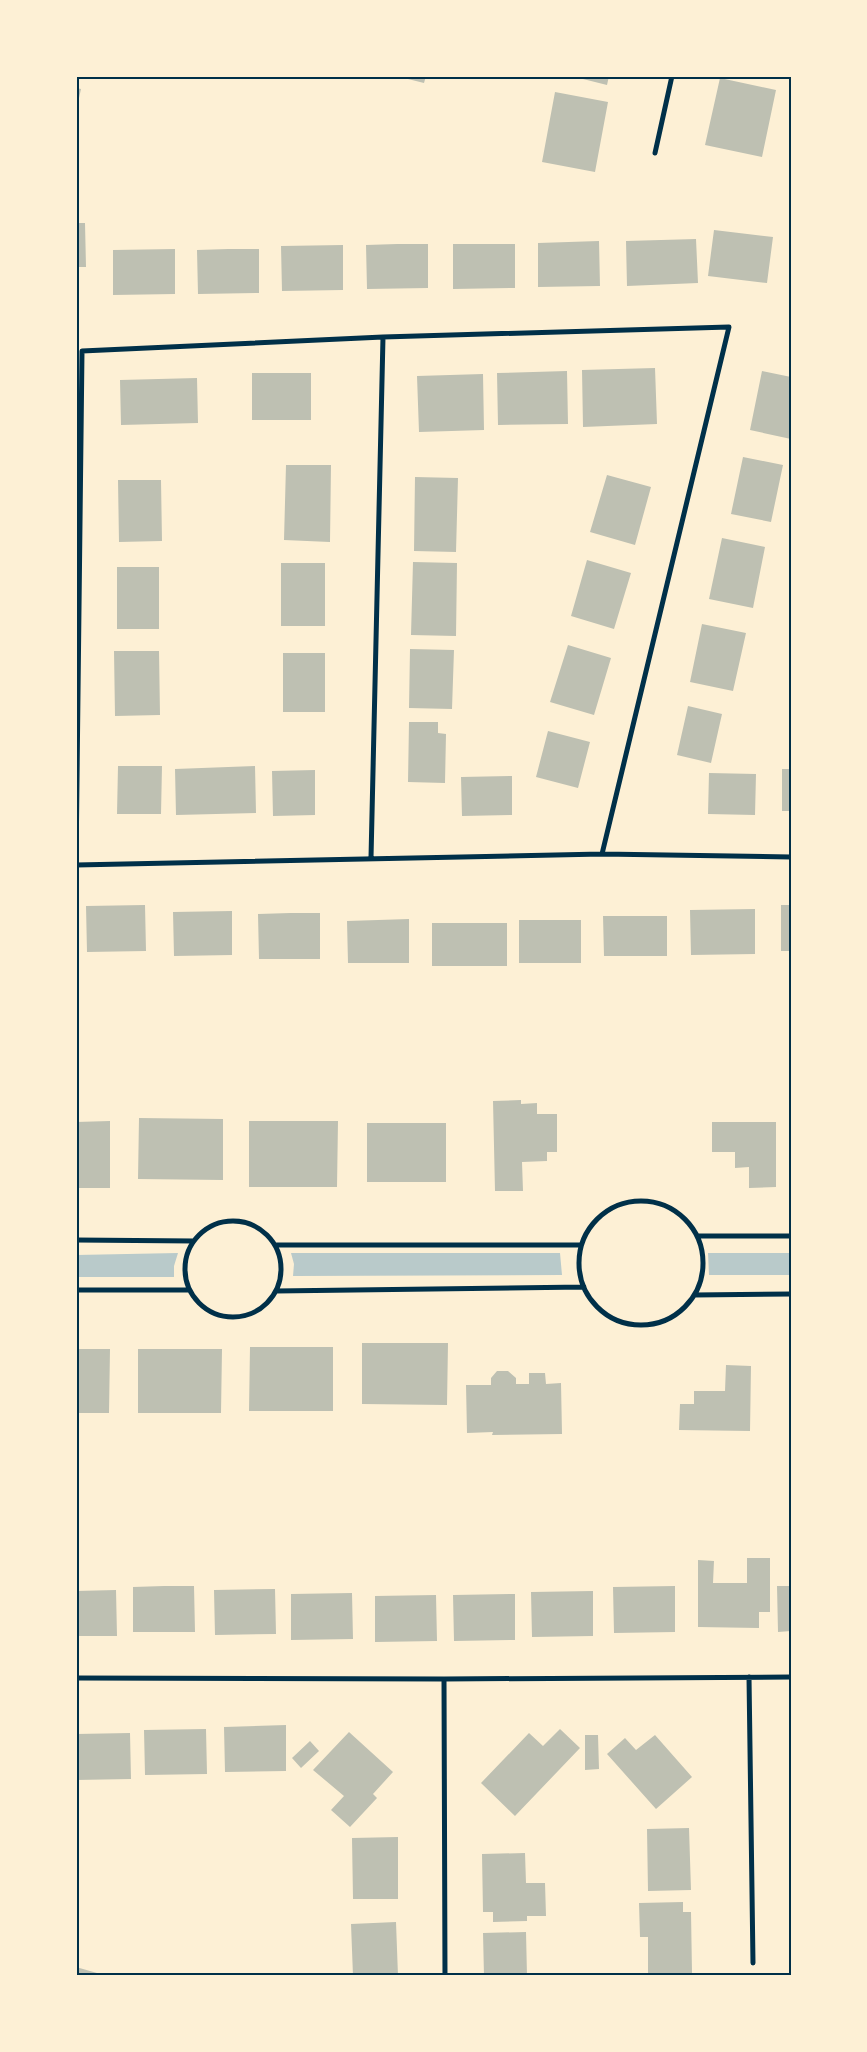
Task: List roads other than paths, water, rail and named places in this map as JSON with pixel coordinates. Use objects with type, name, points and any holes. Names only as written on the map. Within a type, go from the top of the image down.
[{"type":"street","points":[[655,153],[672,76]]},
{"type":"street","points":[[602,854],[729,327],[383,337],[82,351],[76,865],[602,854],[791,857]]},
{"type":"street","points":[[371,858],[383,337]]},
{"type":"street","points":[[644,1201],[664,1205],[682,1216],[697,1236],[701,1247],[703,1264],[701,1280],[694,1295],[680,1311],[661,1321],[640,1325],[619,1321],[600,1310],[584,1287],[580,1278],[578,1261],[581,1245],[590,1226],[605,1212],[624,1203],[644,1201]]},
{"type":"street","points":[[236,1221],[251,1224],[265,1233],[275,1246],[280,1259],[281,1272],[276,1291],[261,1308],[249,1315],[235,1318],[220,1316],[207,1311],[196,1302],[188,1290],[184,1277],[184,1264],[187,1252],[194,1241],[205,1229],[220,1222],[236,1221]]},
{"type":"street","points":[[697,1236],[791,1236]]},
{"type":"street","points":[[76,1240],[194,1241]]},
{"type":"street","points":[[275,1246],[581,1245]]},
{"type":"street","points":[[276,1291],[584,1287]]},
{"type":"street","points":[[76,1290],[188,1290]]},
{"type":"street","points":[[694,1295],[791,1294]]},
{"type":"street","points":[[749,1677],[753,1963]]},
{"type":"street","points":[[76,1678],[444,1679],[791,1677]]},
{"type":"street","points":[[444,1679],[445,1976]]}]
